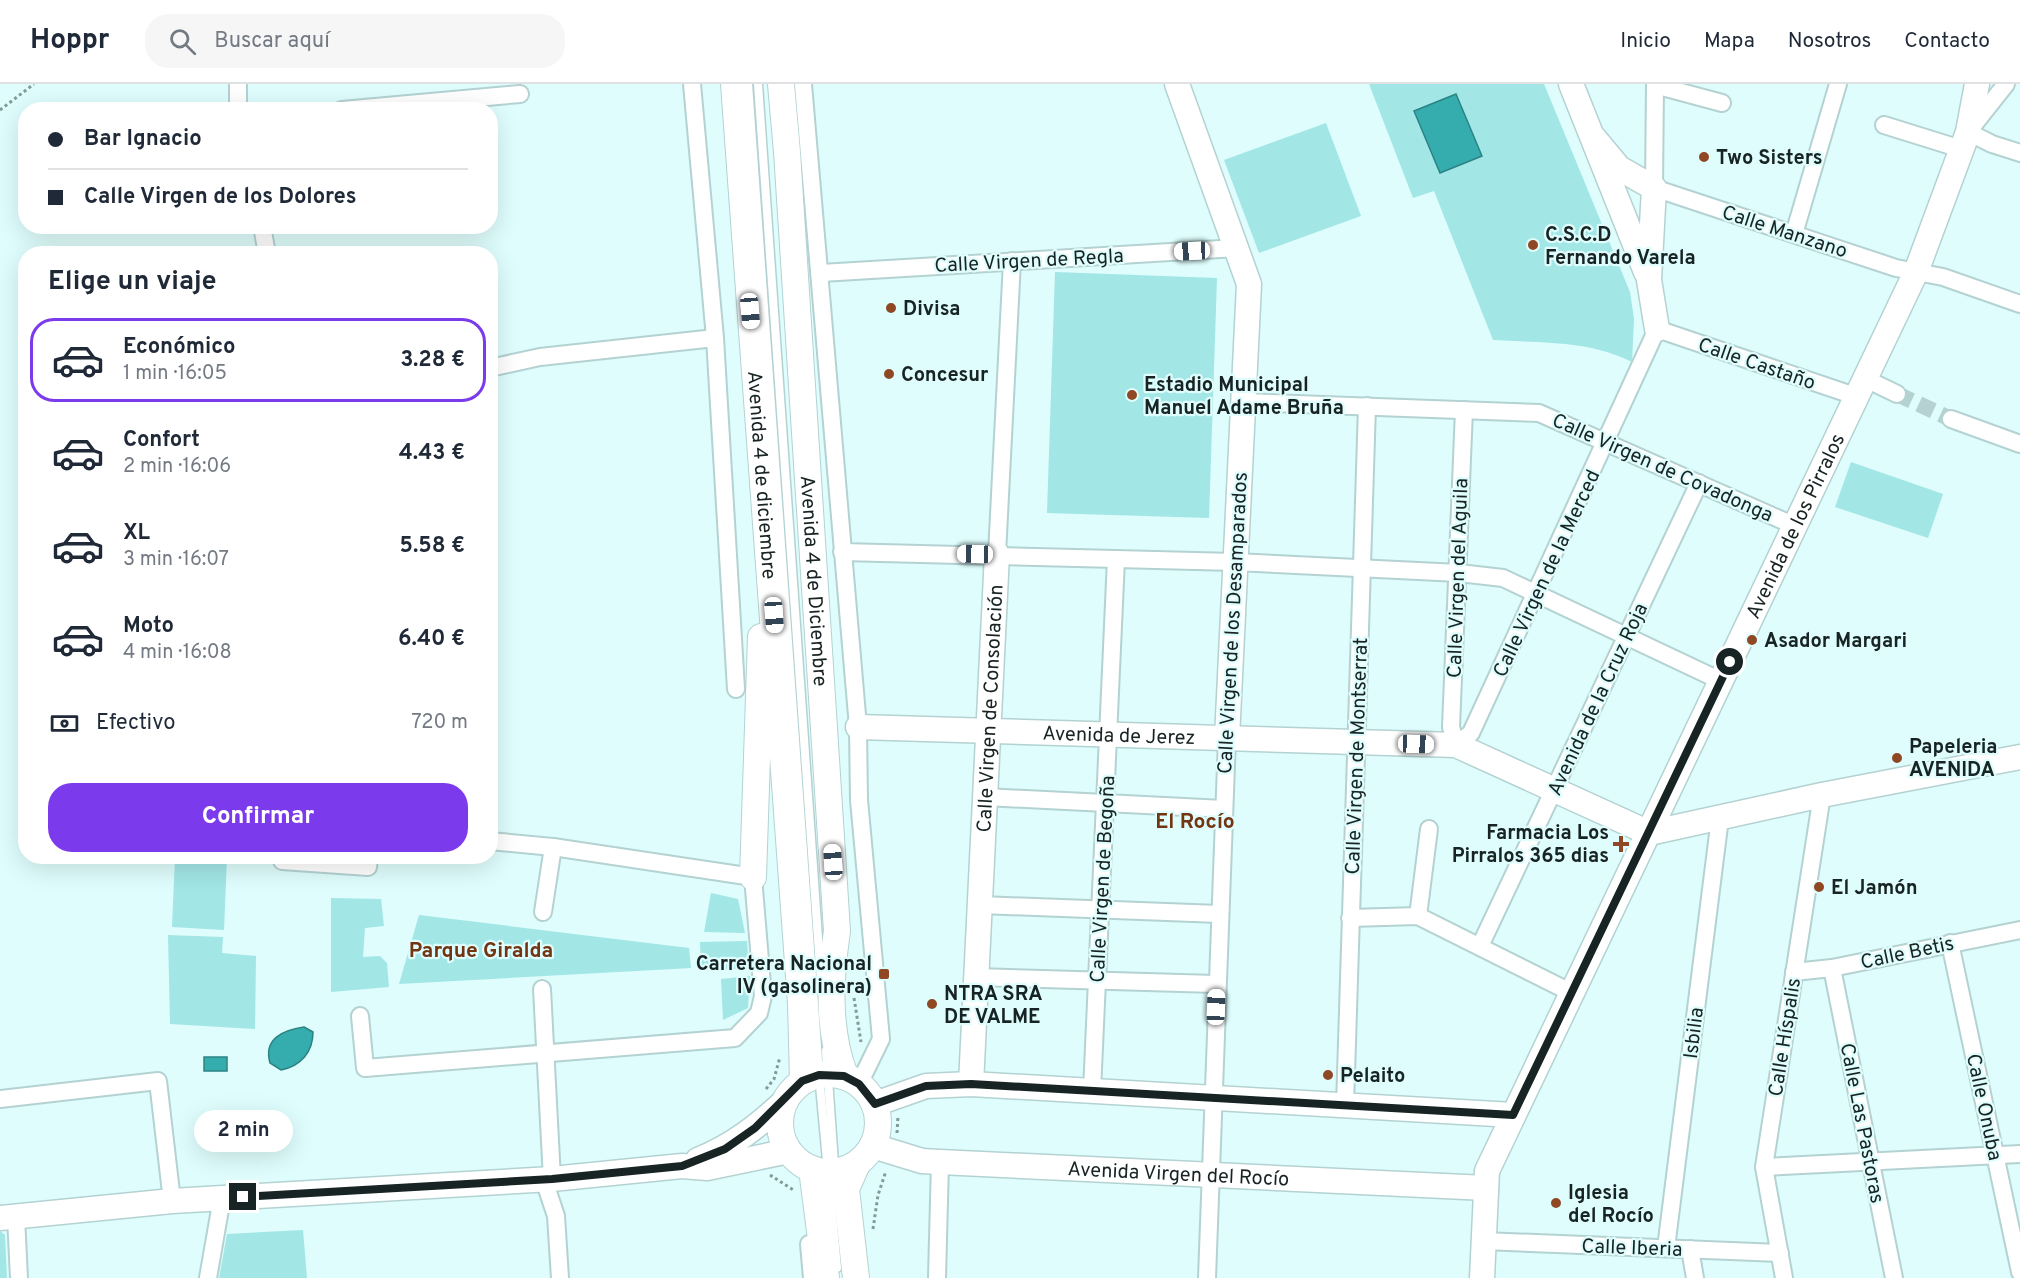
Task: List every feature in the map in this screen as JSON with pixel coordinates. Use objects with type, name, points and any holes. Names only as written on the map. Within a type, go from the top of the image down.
[{"type":"main road","points":[[716,84],[739,170]]},
{"type":"main road","name":"Avenida 4 de diciembre","points":[[734,84],[766,498],[800,996],[831,1078]]},
{"type":"main road","name":"Avenida 4 de Diciembre","points":[[781,84],[837,931],[831,970],[836,1050],[831,1078]]},
{"type":"main road","points":[[753,877],[766,498]]},
{"type":"main road","points":[[826,1278],[841,1164],[878,1132],[879,1118],[875,1104],[831,1078],[774,1097],[780,1126],[789,1151],[799,1162],[841,1164]]},
{"type":"main road","points":[[841,1164],[856,1278]]},
{"type":"street","points":[[238,84],[238,102]]},
{"type":"street","points":[[692,84],[715,338],[736,689]]},
{"type":"street","points":[[803,84],[821,273],[858,727],[859,800],[881,1039],[831,1078]]},
{"type":"street","name":"Calle Virgen de los Desamparados","points":[[1178,84],[1249,284],[1216,984],[1208,1278]]},
{"type":"street","points":[[1571,84],[1649,280]]},
{"type":"street","points":[[1794,234],[1838,84]]},
{"type":"street","name":"Avenida de los Pirralos","points":[[1482,1278],[1487,1171],[1916,272],[1965,140],[1977,84]]},
{"type":"street","points":[[1965,140],[2006,84]]},
{"type":"street","points":[[1657,329],[1649,280],[1644,183],[1655,85],[1722,103]]},
{"type":"street","points":[[431,102],[520,94]]},
{"type":"street","points":[[1884,125],[2020,153]]},
{"type":"street","points":[[1594,138],[1615,164],[1644,183]]},
{"type":"street","points":[[1615,195],[1618,184],[1644,183]]},
{"type":"street","name":"Calle Manzano","points":[[1644,183],[1794,234],[1916,272],[1943,277],[2020,304]]},
{"type":"street","name":"Calle Virgen de Regla","points":[[821,273],[1237,248]]},
{"type":"street","name":"Calle Virgen de Consolación","points":[[971,1084],[1012,261]]},
{"type":"street","name":"Calle Castaño","points":[[1657,329],[1862,388],[1897,394]]},
{"type":"street","name":"Calle Virgen de la Merced","points":[[1456,745],[1471,733],[1537,594],[1657,329]]},
{"type":"street","points":[[498,366],[540,357],[715,338]]},
{"type":"street","name":"Calle Virgen de Covadonga","points":[[1242,402],[1539,413],[1795,526]]},
{"type":"street","name":"Calle Virgen de Montserrat","points":[[1345,1106],[1367,406]]},
{"type":"street","name":"Calle Virgen del Aguila","points":[[1456,745],[1451,727],[1464,410]]},
{"type":"street","points":[[1951,419],[2020,444]]},
{"type":"street","name":"Avenida de la Cruz Roja","points":[[1480,946],[1699,483]]},
{"type":"street","points":[[842,552],[997,554],[1235,562],[1459,573],[1503,578],[1721,681]]},
{"type":"street","name":"Calle Virgen de Begoña","points":[[1092,1091],[1116,559]]},
{"type":"street","name":"Avenida de Jerez","points":[[858,727],[1456,745],[1649,833]]},
{"type":"street","points":[[1649,833],[1822,795],[2020,757]]},
{"type":"street","name":"Calle Híspalis","points":[[1784,1278],[1764,1167],[1822,795]]},
{"type":"street","points":[[985,797],[1224,809]]},
{"type":"street","name":"Isbilia","points":[[1666,1248],[1720,818]]},
{"type":"street","points":[[1418,916],[1429,829]]},
{"type":"street","points":[[360,1016],[365,1068],[735,1038],[759,1013],[763,996],[753,877],[553,847],[498,842]]},
{"type":"street","points":[[543,912],[553,847]]},
{"type":"street","points":[[325,864],[368,867],[368,864]]},
{"type":"street","points":[[980,905],[1219,914]]},
{"type":"street","points":[[1350,918],[1418,916],[1572,993]]},
{"type":"street","name":"Calle Betis","points":[[1794,972],[1832,968],[2020,930]]},
{"type":"street","name":"Calle Onuba","points":[[1950,943],[2020,1272]]},
{"type":"street","name":"Calle Las Pastoras","points":[[1832,968],[1894,1278]]},
{"type":"street","points":[[976,978],[1216,984]]},
{"type":"street","points":[[542,988],[546,1055],[548,1180],[556,1216],[560,1278]]},
{"type":"street","points":[[0,1099],[158,1081],[172,1201]]},
{"type":"street","points":[[875,1104],[926,1086],[971,1084],[1513,1115]]},
{"type":"street","points":[[682,1166],[725,1149],[755,1128],[774,1097]]},
{"type":"street","points":[[19,1278],[8,1218],[172,1201],[548,1180],[682,1166],[707,1168],[789,1151]]},
{"type":"street","points":[[1764,1167],[2020,1154]]},
{"type":"street","name":"Avenida Virgen del Rocío","points":[[841,1164],[922,1161],[1486,1188]]},
{"type":"street","points":[[937,1278],[940,1162]]},
{"type":"street","points":[[208,1278],[222,1198]]},
{"type":"street","name":"Calle Iberia","points":[[1484,1241],[1780,1252]]},
{"type":"street","points":[[808,1244],[812,1278]]},
{"type":"street","points":[[1690,1249],[1695,1278]]},
{"type":"lane","points":[[748,84],[831,1078],[841,1164],[840,1278]]},
{"type":"lane","points":[[758,84],[831,1078]]},
{"type":"path","points":[[0,110],[34,84]]},
{"type":"path","points":[[774,1097],[774,1079],[783,1049]]},
{"type":"path","points":[[767,1173],[796,1192]]},
{"type":"shaded area","name":"C.S.C.D Fernando Varela","points":[[1369,84],[1544,84],[1630,292],[1634,319],[1632,362],[1582,346],[1493,340],[1434,191],[1413,198]]},
{"type":"shaded area","points":[[1456,94],[1482,156],[1440,173],[1414,111]]},
{"type":"shaded area","points":[[1326,123],[1361,216],[1259,253],[1224,160]]},
{"type":"shaded area","name":"Estadio Municipal Manuel Adame Bruña","points":[[1055,272],[1217,278],[1209,518],[1047,513]]},
{"type":"shaded area","points":[[1851,462],[1943,494],[1928,538],[1835,507]]},
{"type":"shaded area","points":[[175,864],[227,864],[224,930],[172,927]]},
{"type":"shaded area","points":[[711,893],[738,899],[745,933],[704,932]]},
{"type":"shaded area","points":[[331,898],[381,899],[384,926],[365,928],[363,957],[380,956],[387,963],[389,987],[331,992]]},
{"type":"shaded area","points":[[419,915],[689,948],[691,968],[399,984]]},
{"type":"shaded area","points":[[168,935],[223,937],[222,953],[256,956],[255,1029],[170,1024]]},
{"type":"shaded area","points":[[747,941],[749,968],[701,971],[700,942]]},
{"type":"shaded area","points":[[750,976],[748,1008],[723,1020],[721,979]]},
{"type":"shaded area","points":[[304,1027],[313,1032],[311,1046],[304,1057],[294,1065],[281,1070],[270,1063],[269,1048],[276,1037]]},
{"type":"shaded area","points":[[204,1057],[227,1057],[227,1071],[204,1071]]},
{"type":"shaded area","points":[[303,1230],[307,1278],[219,1278],[227,1234]]},
{"type":"shaded area","points":[[0,1231],[5,1235],[7,1278],[0,1278]]},
{"type":"tunnel","points":[[1897,394],[1951,419]]},
{"type":"place","name":"Two Sisters","points":[[1704,157]]},
{"type":"place","name":"C.S.C.D Fernando Varela","points":[[1533,245]]},
{"type":"place","name":"Divisa","points":[[891,308]]},
{"type":"place","name":"Concesur","points":[[889,374]]},
{"type":"place","name":"Estadio Municipal Manuel Adame Bruña","points":[[1132,395]]},
{"type":"place","name":"Asador Margari","points":[[1752,640]]},
{"type":"place","name":"Papeleria AVENIDA","points":[[1897,758]]},
{"type":"place","name":"Farmacia Los Pirralos 365 dias","points":[[1621,844]]},
{"type":"place","name":"El Jamón","points":[[1819,887]]},
{"type":"place","name":"Carretera Nacional IV (gasolinera)","points":[[884,974]]},
{"type":"place","name":"NTRA SRA DE VALME","points":[[932,1004]]},
{"type":"place","name":"Pelaito","points":[[1328,1075]]},
{"type":"place","name":"Iglesia del Rocío","points":[[1556,1203]]},
{"type":"district","name":"El Rocío","points":[[1195,821]]},
{"type":"district","name":"Parque Giralda","points":[[481,950]]},
{"type":"route","points":[[243,1197],[552,1179],[682,1166],[725,1149],[755,1128],[785,1101],[802,1081],[819,1075],[844,1076],[868,1092],[875,1104],[926,1086],[971,1084],[1513,1115],[1730,662]]}]
